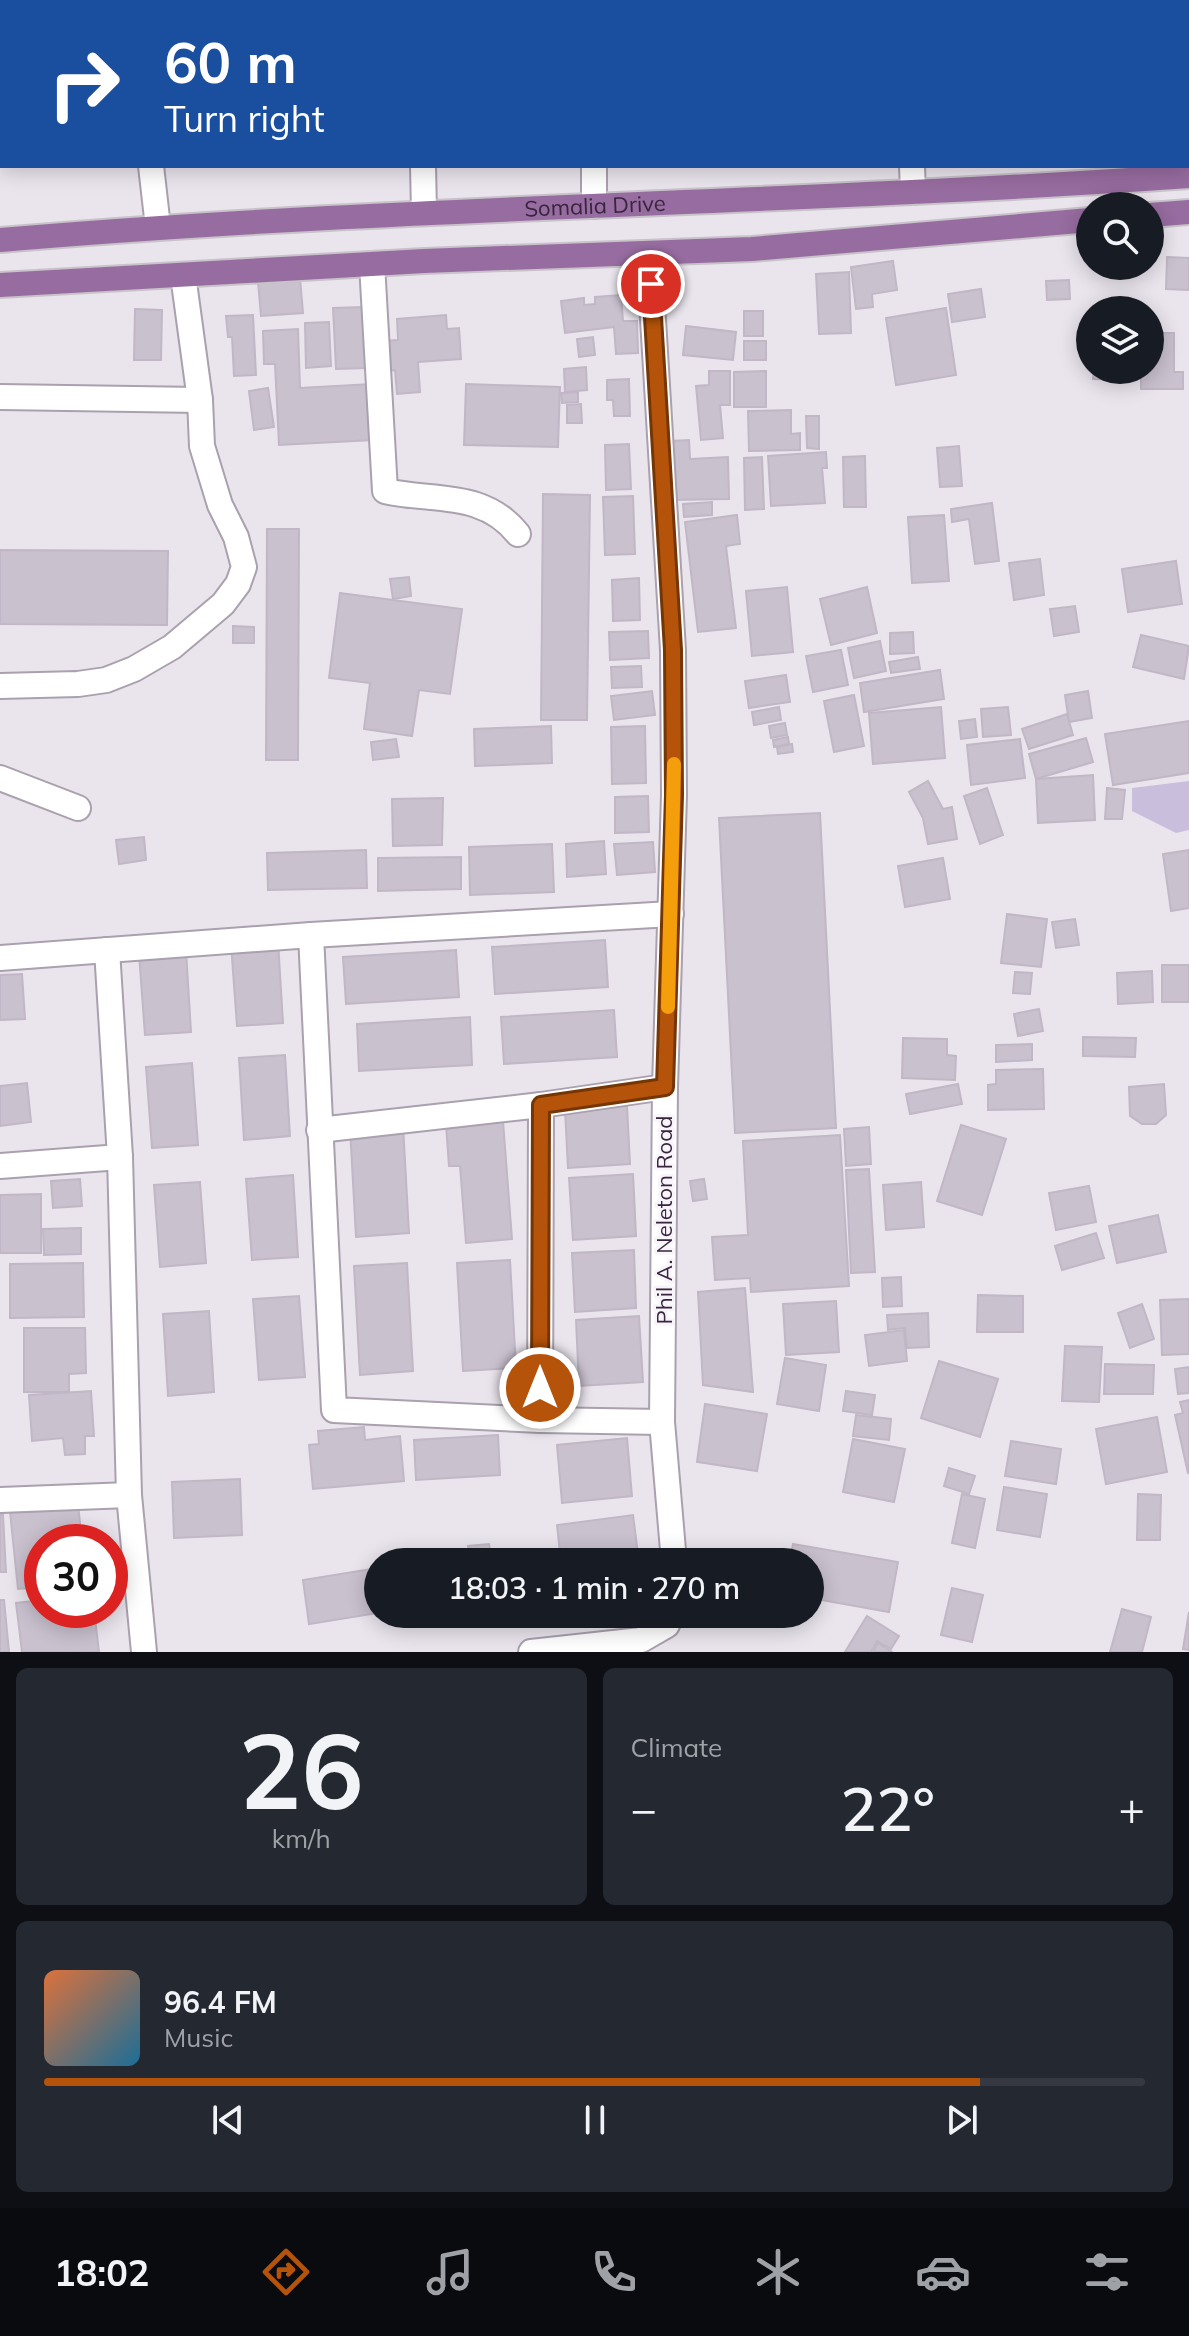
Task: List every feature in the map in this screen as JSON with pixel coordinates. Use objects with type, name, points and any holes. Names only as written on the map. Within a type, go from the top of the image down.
[{"type":"main road","name":"Somalia Drive","points":[[0,240],[158,227],[424,212],[739,201],[1189,176]]},
{"type":"main road","points":[[1164,214],[1189,212]]},
{"type":"main road","points":[[0,285],[372,264],[752,249],[1076,221]]},
{"type":"street","points":[[151,168],[158,227]]},
{"type":"street","points":[[423,168],[424,212]]},
{"type":"street","points":[[594,168],[594,206]]},
{"type":"street","points":[[912,168],[913,192]]},
{"type":"street","name":"Phil A. Neleton Road","points":[[649,253],[673,650],[662,1422],[673,1548]]},
{"type":"street","points":[[372,264],[385,491],[409,496],[446,497],[473,504],[506,518],[518,534]]},
{"type":"street","points":[[0,686],[78,684],[106,680],[134,669],[172,647],[223,604],[238,584],[244,567],[202,446],[200,400],[183,275]]},
{"type":"street","points":[[0,397],[200,400]]},
{"type":"street","points":[[0,778],[78,808]]},
{"type":"street","points":[[0,958],[311,935],[671,914]]},
{"type":"street","points":[[311,935],[334,1410],[540,1420],[662,1422]]},
{"type":"street","points":[[107,950],[120,1157],[129,1495],[144,1652]]},
{"type":"street","points":[[319,1130],[541,1105],[665,1087]]},
{"type":"street","points":[[540,1420],[541,1105]]},
{"type":"street","points":[[0,1166],[120,1157]]},
{"type":"street","points":[[0,1500],[129,1495]]},
{"type":"street","points":[[531,1652],[641,1640],[662,1628]]},
{"type":"shaded area","points":[[1189,781],[1189,830],[1176,833],[1132,811],[1132,788]]},
{"type":"building","points":[[1167,257],[1189,258],[1189,290],[1166,289]]},
{"type":"building","points":[[893,261],[897,290],[872,294],[873,307],[856,309],[851,267]]},
{"type":"building","points":[[849,272],[851,333],[819,334],[816,274]]},
{"type":"building","points":[[300,278],[303,313],[261,316],[258,282]]},
{"type":"building","points":[[1069,280],[1070,299],[1047,300],[1046,281]]},
{"type":"building","points":[[981,289],[985,317],[952,322],[948,294]]},
{"type":"building","points":[[621,295],[623,321],[637,321],[638,353],[616,354],[614,327],[565,333],[561,301],[584,298],[584,305],[595,304],[595,297]]},
{"type":"building","points":[[364,307],[366,368],[336,369],[333,308]]},
{"type":"building","points":[[946,308],[956,375],[896,385],[886,318]]},
{"type":"building","points":[[135,309],[162,310],[161,360],[134,360]]},
{"type":"building","points":[[744,311],[763,311],[763,336],[744,336]]},
{"type":"building","points":[[253,315],[256,375],[234,376],[232,337],[228,337],[226,316]]},
{"type":"building","points":[[446,315],[447,329],[459,328],[461,359],[418,362],[420,392],[397,394],[395,370],[385,372],[383,341],[398,340],[397,319]]},
{"type":"building","points":[[329,322],[331,366],[306,368],[305,323]]},
{"type":"building","points":[[686,326],[736,332],[733,360],[683,355]]},
{"type":"building","points":[[298,329],[300,388],[371,384],[373,440],[279,445],[275,364],[264,364],[263,331]]},
{"type":"building","points":[[1164,333],[1174,333],[1174,372],[1183,372],[1183,389],[1141,389],[1141,384],[1164,384]]},
{"type":"building","points":[[593,337],[595,355],[579,357],[577,339]]},
{"type":"building","points":[[744,341],[766,341],[766,360],[744,360]]},
{"type":"building","points":[[586,367],[587,390],[565,392],[564,369]]},
{"type":"building","points":[[709,371],[730,371],[730,405],[720,405],[723,438],[701,440],[696,386],[709,385]]},
{"type":"building","points":[[766,371],[766,407],[734,407],[734,372]]},
{"type":"building","points":[[629,379],[630,416],[614,416],[613,400],[607,400],[607,380]]},
{"type":"building","points":[[466,384],[560,387],[558,447],[464,445]]},
{"type":"building","points":[[268,388],[274,427],[254,430],[249,391]]},
{"type":"building","points":[[578,392],[578,402],[562,403],[561,393]]},
{"type":"building","points":[[581,404],[582,423],[567,423],[567,405]]},
{"type":"building","points":[[791,410],[791,434],[800,433],[800,450],[749,451],[748,411]]},
{"type":"building","points":[[806,416],[819,416],[819,449],[807,448]]},
{"type":"building","points":[[689,440],[690,459],[728,457],[729,499],[671,500],[670,441]]},
{"type":"building","points":[[629,444],[631,489],[606,490],[605,445]]},
{"type":"building","points":[[959,446],[962,486],[940,487],[937,448]]},
{"type":"building","points":[[826,452],[827,468],[822,468],[825,503],[771,506],[768,456]]},
{"type":"building","points":[[865,456],[866,507],[844,507],[843,457]]},
{"type":"building","points":[[762,457],[764,509],[745,510],[744,458]]},
{"type":"building","points":[[543,494],[590,495],[587,720],[541,720]]},
{"type":"building","points":[[633,496],[635,554],[605,555],[603,497]]},
{"type":"building","points":[[712,502],[712,515],[684,517],[683,504]]},
{"type":"building","points":[[992,503],[999,561],[975,564],[969,519],[952,522],[951,509]]},
{"type":"building","points":[[737,515],[740,544],[726,546],[736,628],[698,632],[685,522]]},
{"type":"building","points":[[944,515],[949,581],[912,583],[908,517]]},
{"type":"building","points":[[267,529],[299,529],[298,760],[266,760]]},
{"type":"building","points":[[0,550],[168,551],[167,625],[0,624]]},
{"type":"building","points":[[1040,559],[1044,595],[1014,600],[1009,563]]},
{"type":"building","points":[[1176,561],[1182,604],[1128,612],[1122,569]]},
{"type":"building","points":[[409,577],[411,596],[393,599],[390,579]]},
{"type":"building","points":[[639,578],[640,620],[613,621],[612,580]]},
{"type":"building","points":[[787,587],[793,652],[752,656],[746,591]]},
{"type":"building","points":[[867,587],[877,633],[831,645],[820,599]]},
{"type":"building","points":[[340,593],[462,609],[450,694],[419,690],[412,736],[364,729],[370,683],[329,678]]},
{"type":"building","points":[[1075,606],[1079,632],[1054,636],[1050,609]]},
{"type":"building","points":[[233,626],[254,627],[254,643],[233,643]]},
{"type":"building","points":[[648,631],[649,658],[610,660],[609,632]]},
{"type":"building","points":[[913,632],[914,653],[890,654],[890,633]]},
{"type":"building","points":[[1141,635],[1189,646],[1184,679],[1133,667]]},
{"type":"building","points":[[880,641],[886,671],[854,678],[848,648]]},
{"type":"building","points":[[841,650],[848,685],[813,692],[806,656]]},
{"type":"building","points":[[918,657],[920,669],[891,673],[889,662]]},
{"type":"building","points":[[641,666],[642,687],[612,688],[611,667]]},
{"type":"building","points":[[940,670],[944,699],[864,712],[860,683]]},
{"type":"building","points":[[786,675],[790,702],[749,708],[745,681]]},
{"type":"building","points":[[652,691],[655,715],[614,720],[611,696]]},
{"type":"building","points":[[1088,691],[1092,718],[1069,722],[1065,695]]},
{"type":"building","points":[[854,695],[864,746],[834,752],[824,701]]},
{"type":"building","points":[[779,707],[781,720],[754,725],[752,712]]},
{"type":"building","points":[[941,707],[945,758],[873,764],[869,713]]},
{"type":"building","points":[[1008,707],[1011,735],[983,737],[981,709]]},
{"type":"building","points":[[1067,714],[1073,735],[1029,749],[1022,729]]},
{"type":"building","points":[[975,719],[977,737],[961,739],[959,721]]},
{"type":"building","points":[[1189,721],[1189,773],[1113,785],[1105,734]]},
{"type":"building","points":[[785,723],[787,735],[771,738],[769,726]]},
{"type":"building","points":[[551,726],[552,763],[475,766],[474,729]]},
{"type":"building","points":[[645,726],[646,783],[612,784],[611,727]]},
{"type":"building","points":[[788,737],[789,744],[774,747],[773,740]]},
{"type":"building","points":[[1086,738],[1093,762],[1036,779],[1029,754]]},
{"type":"building","points":[[396,739],[399,757],[373,760],[371,742]]},
{"type":"building","points":[[1020,739],[1025,778],[971,785],[967,745]]},
{"type":"building","points":[[792,744],[793,752],[778,754],[777,747]]},
{"type":"building","points":[[1093,775],[1095,820],[1038,823],[1036,779]]},
{"type":"building","points":[[928,781],[943,809],[952,807],[957,839],[928,844],[923,818],[909,792]]},
{"type":"building","points":[[987,788],[1003,835],[980,844],[964,796]]},
{"type":"building","points":[[1107,788],[1125,790],[1122,819],[1105,819]]},
{"type":"building","points":[[648,796],[649,832],[615,833],[615,797]]},
{"type":"building","points":[[443,798],[442,845],[393,846],[392,799]]},
{"type":"building","points":[[820,813],[836,1128],[735,1133],[719,818]]},
{"type":"building","points":[[144,837],[146,860],[119,864],[116,840]]},
{"type":"building","points":[[604,841],[606,874],[567,877],[566,844]]},
{"type":"building","points":[[653,842],[655,872],[617,875],[614,844]]},
{"type":"building","points":[[552,844],[554,892],[470,895],[469,847]]},
{"type":"building","points":[[366,850],[367,888],[268,890],[267,853]]},
{"type":"building","points":[[1189,850],[1189,908],[1171,911],[1163,854]]},
{"type":"building","points":[[461,857],[461,889],[378,891],[378,858]]},
{"type":"building","points":[[943,858],[950,899],[905,907],[898,866]]},
{"type":"building","points":[[1007,914],[1047,919],[1041,967],[1001,963]]},
{"type":"building","points":[[1075,919],[1079,945],[1056,948],[1052,922]]},
{"type":"building","points":[[605,940],[608,987],[495,994],[492,947]]},
{"type":"building","points":[[278,941],[283,1023],[237,1026],[231,944]]},
{"type":"building","points":[[186,950],[191,1032],[145,1035],[139,954]]},
{"type":"building","points":[[456,950],[459,997],[346,1004],[343,957]]},
{"type":"building","points":[[1162,965],[1189,965],[1189,1002],[1162,1002]]},
{"type":"building","points":[[1152,971],[1153,1002],[1118,1004],[1117,973]]},
{"type":"building","points":[[1015,972],[1032,973],[1030,994],[1013,993]]},
{"type":"building","points":[[22,974],[25,1019],[0,1020],[0,975]]},
{"type":"building","points":[[1039,1009],[1043,1031],[1018,1036],[1014,1014]]},
{"type":"building","points":[[614,1010],[617,1057],[504,1064],[501,1017]]},
{"type":"building","points":[[470,1017],[472,1065],[359,1071],[357,1024]]},
{"type":"building","points":[[1083,1037],[1136,1038],[1135,1057],[1083,1056]]},
{"type":"building","points":[[903,1038],[947,1039],[947,1055],[956,1056],[955,1080],[902,1078]]},
{"type":"building","points":[[1032,1044],[1032,1060],[996,1062],[996,1045]]},
{"type":"building","points":[[285,1055],[290,1136],[244,1140],[239,1058]]},
{"type":"building","points":[[192,1063],[198,1145],[152,1148],[146,1067]]},
{"type":"building","points":[[1043,1069],[1044,1109],[988,1110],[988,1085],[996,1084],[996,1070]]},
{"type":"building","points":[[27,1083],[31,1122],[0,1126],[0,1086]]},
{"type":"building","points":[[958,1084],[962,1104],[910,1114],[906,1094]]},
{"type":"building","points":[[1164,1084],[1166,1115],[1156,1124],[1142,1124],[1130,1116],[1129,1087]]},
{"type":"building","points":[[627,1106],[630,1164],[568,1168],[565,1110]]},
{"type":"building","points":[[503,1121],[512,1239],[466,1243],[460,1166],[449,1166],[446,1125]]},
{"type":"building","points":[[403,1125],[409,1233],[356,1237],[350,1128]]},
{"type":"building","points":[[961,1125],[1006,1139],[982,1215],[937,1201]]},
{"type":"building","points":[[869,1127],[871,1164],[846,1166],[844,1129]]},
{"type":"building","points":[[840,1135],[849,1286],[751,1292],[750,1278],[715,1280],[712,1237],[748,1235],[743,1141]]},
{"type":"building","points":[[869,1169],[875,1272],[851,1273],[846,1170]]},
{"type":"building","points":[[633,1174],[636,1236],[573,1240],[569,1178]]},
{"type":"building","points":[[293,1175],[298,1257],[252,1260],[246,1179]]},
{"type":"building","points":[[80,1179],[82,1206],[53,1208],[51,1181]]},
{"type":"building","points":[[704,1179],[707,1199],[693,1201],[690,1181]]},
{"type":"building","points":[[200,1182],[206,1263],[160,1267],[154,1185]]},
{"type":"building","points":[[921,1182],[924,1227],[886,1230],[883,1185]]},
{"type":"building","points":[[1089,1186],[1096,1222],[1056,1230],[1049,1193]]},
{"type":"building","points":[[41,1194],[41,1253],[0,1253],[0,1195]]},
{"type":"building","points":[[1158,1215],[1166,1252],[1117,1263],[1109,1226]]},
{"type":"building","points":[[81,1228],[81,1254],[44,1255],[43,1229]]},
{"type":"building","points":[[1096,1233],[1104,1258],[1062,1270],[1055,1246]]},
{"type":"building","points":[[634,1250],[636,1308],[575,1312],[572,1253]]},
{"type":"building","points":[[510,1260],[516,1368],[463,1371],[457,1263]]},
{"type":"building","points":[[83,1263],[84,1317],[10,1318],[10,1264]]},
{"type":"building","points":[[407,1263],[413,1371],[360,1375],[354,1266]]},
{"type":"building","points":[[901,1277],[902,1306],[883,1307],[882,1278]]},
{"type":"building","points":[[745,1288],[753,1392],[703,1385],[698,1292]]},
{"type":"building","points":[[978,1295],[1023,1296],[1023,1332],[977,1332]]},
{"type":"building","points":[[299,1296],[305,1377],[259,1380],[253,1299]]},
{"type":"building","points":[[1189,1299],[1189,1354],[1162,1355],[1160,1300]]},
{"type":"building","points":[[836,1301],[839,1352],[786,1355],[783,1304]]},
{"type":"building","points":[[1142,1304],[1154,1339],[1130,1348],[1118,1313]]},
{"type":"building","points":[[209,1311],[214,1392],[168,1396],[163,1314]]},
{"type":"building","points":[[928,1313],[929,1347],[907,1348],[905,1328],[888,1330],[887,1315]]},
{"type":"building","points":[[639,1316],[643,1382],[579,1386],[576,1320]]},
{"type":"building","points":[[24,1328],[85,1328],[86,1373],[69,1374],[69,1392],[24,1392]]},
{"type":"building","points":[[904,1330],[907,1361],[869,1366],[865,1335]]},
{"type":"building","points":[[1065,1346],[1102,1347],[1099,1402],[1062,1401]]},
{"type":"building","points":[[785,1358],[826,1365],[819,1411],[777,1404]]},
{"type":"building","points":[[939,1361],[998,1379],[980,1437],[921,1418]]},
{"type":"building","points":[[1105,1364],[1154,1365],[1153,1394],[1104,1394]]},
{"type":"building","points":[[1189,1367],[1189,1393],[1178,1394],[1175,1369]]},
{"type":"building","points":[[91,1391],[94,1436],[85,1436],[85,1454],[65,1455],[63,1438],[32,1441],[29,1395]]},
{"type":"building","points":[[846,1391],[875,1395],[872,1415],[843,1411]]},
{"type":"building","points":[[1189,1400],[1188,1473],[1175,1415],[1183,1413],[1180,1402]]},
{"type":"building","points":[[705,1404],[767,1414],[757,1471],[697,1462]]},
{"type":"building","points":[[856,1415],[891,1419],[889,1440],[853,1436]]},
{"type":"building","points":[[1157,1417],[1167,1472],[1106,1484],[1096,1429]]},
{"type":"building","points":[[364,1427],[365,1440],[400,1436],[404,1481],[313,1489],[309,1445],[319,1444],[318,1431]]},
{"type":"building","points":[[498,1435],[500,1475],[416,1480],[414,1440]]},
{"type":"building","points":[[627,1438],[632,1496],[562,1503],[557,1445]]},
{"type":"building","points":[[853,1439],[905,1449],[894,1502],[843,1492]]},
{"type":"building","points":[[1011,1441],[1061,1449],[1056,1484],[1005,1476]]},
{"type":"building","points":[[949,1468],[975,1476],[969,1494],[944,1486]]},
{"type":"building","points":[[240,1479],[242,1535],[174,1538],[172,1482]]},
{"type":"building","points":[[1004,1487],[1047,1494],[1040,1537],[997,1530]]},
{"type":"building","points":[[962,1494],[985,1499],[975,1548],[952,1543]]},
{"type":"building","points":[[1138,1494],[1161,1495],[1160,1540],[1137,1540]]},
{"type":"building","points":[[78,1504],[80,1524],[24,1524],[24,1588],[18,1589],[10,1512]]},
{"type":"building","points":[[0,1515],[3,1515],[6,1572],[0,1572]]},
{"type":"building","points":[[633,1515],[637,1548],[559,1548],[557,1525]]},
{"type":"building","points":[[489,1544],[490,1548],[468,1548]]},
{"type":"building","points":[[793,1544],[816,1548],[792,1548]]},
{"type":"building","points":[[824,1549],[898,1562],[889,1612],[824,1600]]},
{"type":"building","points":[[364,1570],[364,1615],[309,1624],[303,1580]]},
{"type":"building","points":[[952,1588],[983,1595],[972,1642],[941,1635]]},
{"type":"building","points":[[0,1600],[4,1600],[9,1652],[0,1652]]},
{"type":"building","points":[[24,1602],[24,1628],[96,1628],[99,1652],[22,1652],[16,1603]]},
{"type":"building","points":[[1122,1609],[1151,1617],[1142,1652],[1110,1652]]},
{"type":"building","points":[[1189,1612],[1189,1650],[1183,1649]]},
{"type":"building","points":[[867,1616],[899,1636],[891,1649],[877,1641],[871,1652],[845,1652]]},
{"type":"building","points":[[878,1643],[892,1652],[873,1652]]},
{"type":"slow traffic","points":[[668,1007],[674,764]]},
{"type":"route","points":[[540,1388],[541,1105],[665,1087],[674,795],[673,650],[651,284]]}]
